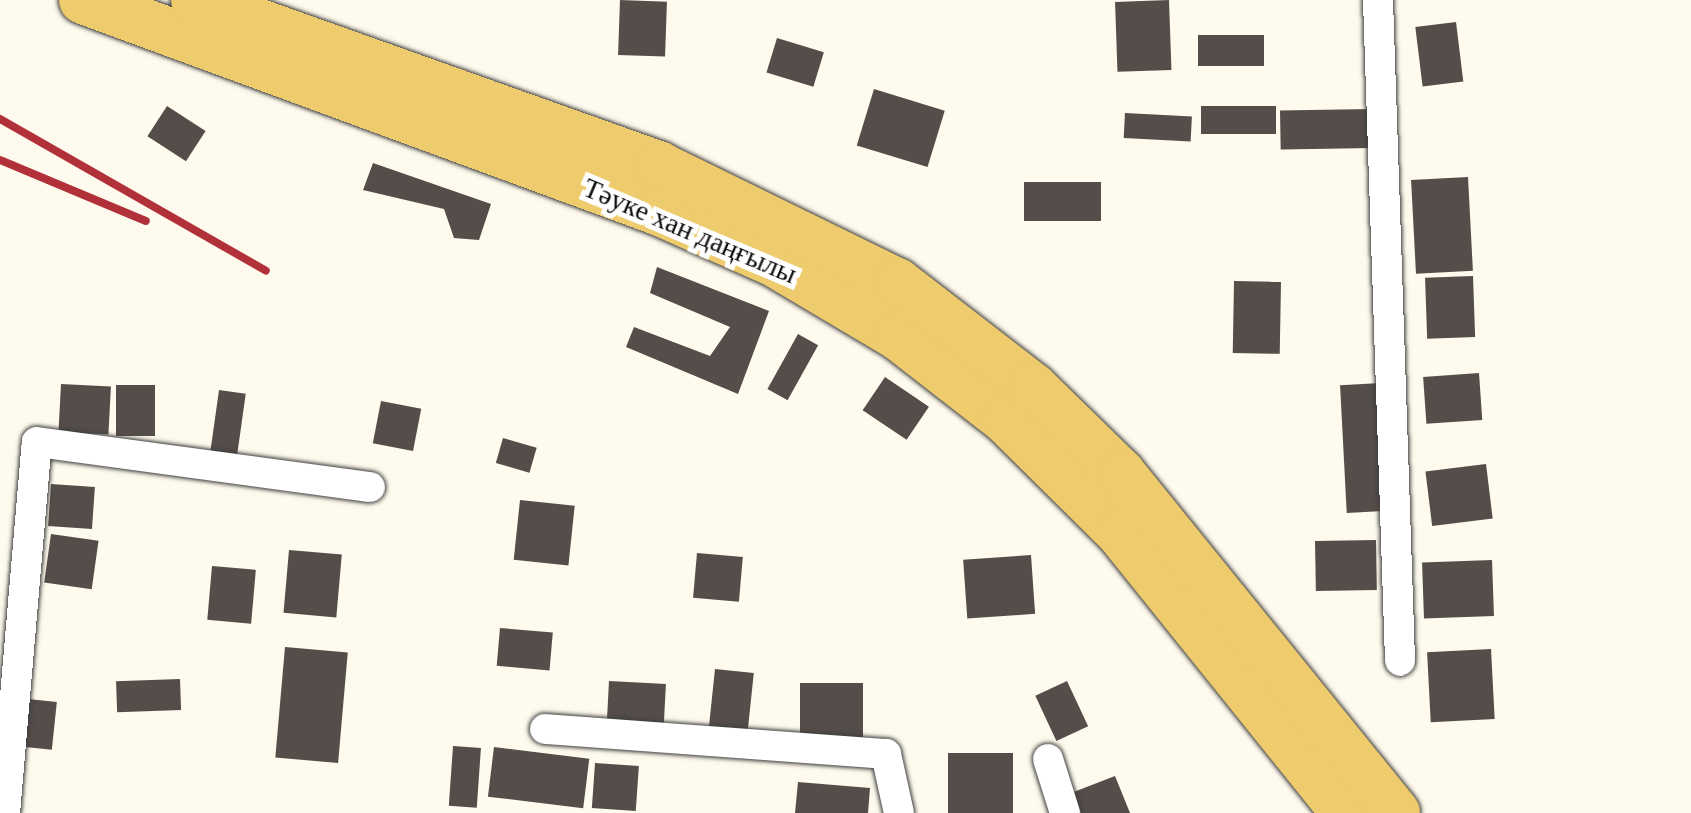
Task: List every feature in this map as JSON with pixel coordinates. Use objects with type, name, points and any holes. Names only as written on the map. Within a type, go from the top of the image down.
[{"type":"main road","name":"Тәуке хан даңғылы","points":[[83,0],[660,212],[774,262],[898,336],[1006,420],[1120,533],[1345,813]]},
{"type":"main road","name":"Тәуке хан даңғылы","points":[[195,0],[660,166],[897,282],[1033,387],[1120,473],[1396,813]]},
{"type":"street","points":[[1378,0],[1400,661]]},
{"type":"street","points":[[5,813],[37,442],[370,488]]},
{"type":"street","points":[[545,728],[886,754],[900,813]]},
{"type":"street","points":[[1048,759],[1065,813]]},
{"type":"building","points":[[620,0],[667,2],[665,57],[618,55]]},
{"type":"building","points":[[1169,0],[1171,70],[1117,72],[1115,2]]},
{"type":"building","points":[[1456,22],[1463,82],[1423,87],[1415,27]]},
{"type":"building","points":[[1198,35],[1264,35],[1264,66],[1198,66]]},
{"type":"building","points":[[777,38],[824,52],[813,87],[766,72]]},
{"type":"building","points":[[874,89],[945,111],[928,167],[857,145]]},
{"type":"building","points":[[167,106],[206,131],[186,161],[147,136]]},
{"type":"building","points":[[1201,106],[1276,106],[1276,134],[1201,134]]},
{"type":"building","points":[[1372,109],[1373,148],[1281,150],[1280,111]]},
{"type":"building","points":[[1125,113],[1192,117],[1191,141],[1124,138]]},
{"type":"building","points":[[373,163],[491,204],[479,240],[454,238],[444,209],[363,190]]},
{"type":"building","points":[[1468,177],[1473,271],[1416,274],[1411,180]]},
{"type":"building","points":[[1024,182],[1101,182],[1101,221],[1024,221]]},
{"type":"building","points":[[657,267],[769,311],[738,394],[626,347],[634,327],[710,356],[730,327],[650,293]]},
{"type":"building","points":[[1473,276],[1475,337],[1427,339],[1425,278]]},
{"type":"building","points":[[1234,281],[1281,282],[1280,354],[1233,353]]},
{"type":"building","points":[[798,334],[818,345],[788,400],[767,389]]},
{"type":"building","points":[[1479,373],[1482,420],[1426,424],[1423,377]]},
{"type":"building","points":[[885,377],[929,407],[907,440],[863,410]]},
{"type":"building","points":[[1381,383],[1388,511],[1347,513],[1340,385]]},
{"type":"building","points":[[61,384],[111,387],[108,435],[58,432]]},
{"type":"building","points":[[116,385],[155,385],[155,436],[116,436]]},
{"type":"building","points":[[219,390],[246,394],[237,455],[210,451]]},
{"type":"building","points":[[381,401],[421,409],[413,451],[373,443]]},
{"type":"building","points":[[503,438],[537,448],[529,473],[496,463]]},
{"type":"building","points":[[1486,464],[1493,519],[1432,526],[1425,471]]},
{"type":"building","points":[[51,484],[95,487],[92,529],[48,526]]},
{"type":"building","points":[[520,500],[575,506],[568,565],[514,560]]},
{"type":"building","points":[[51,534],[99,541],[92,589],[44,583]]},
{"type":"building","points":[[1376,540],[1377,590],[1316,591],[1315,541]]},
{"type":"building","points":[[289,550],[342,555],[336,617],[284,613]]},
{"type":"building","points":[[697,553],[743,557],[739,602],[693,598]]},
{"type":"building","points":[[1031,555],[1035,614],[967,619],[963,560]]},
{"type":"building","points":[[1492,560],[1494,616],[1424,618],[1422,562]]},
{"type":"building","points":[[212,566],[256,570],[251,624],[207,620]]},
{"type":"building","points":[[500,628],[553,633],[549,670],[497,666]]},
{"type":"building","points":[[285,647],[348,652],[338,763],[275,758]]},
{"type":"building","points":[[1491,649],[1495,719],[1431,722],[1427,652]]},
{"type":"building","points":[[715,669],[754,673],[748,732],[709,728]]},
{"type":"building","points":[[180,679],[181,710],[117,712],[116,681]]},
{"type":"building","points":[[609,681],[666,684],[664,724],[607,721]]},
{"type":"building","points":[[1067,681],[1088,726],[1056,741],[1035,696]]},
{"type":"building","points":[[800,683],[863,683],[863,743],[800,743]]},
{"type":"building","points":[[28,699],[57,702],[52,750],[23,747]]},
{"type":"building","points":[[453,746],[481,748],[477,808],[449,806]]},
{"type":"building","points":[[494,747],[589,759],[583,808],[488,797]]},
{"type":"building","points":[[948,753],[1013,753],[1013,813],[948,813]]},
{"type":"building","points":[[595,763],[639,766],[636,811],[592,808]]},
{"type":"building","points":[[1115,776],[1130,813],[1079,813],[1071,793]]},
{"type":"building","points":[[798,782],[870,788],[868,813],[795,813]]},
{"type":"railway","points":[[0,119],[266,271]]},
{"type":"railway","points":[[0,160],[146,221]]}]
